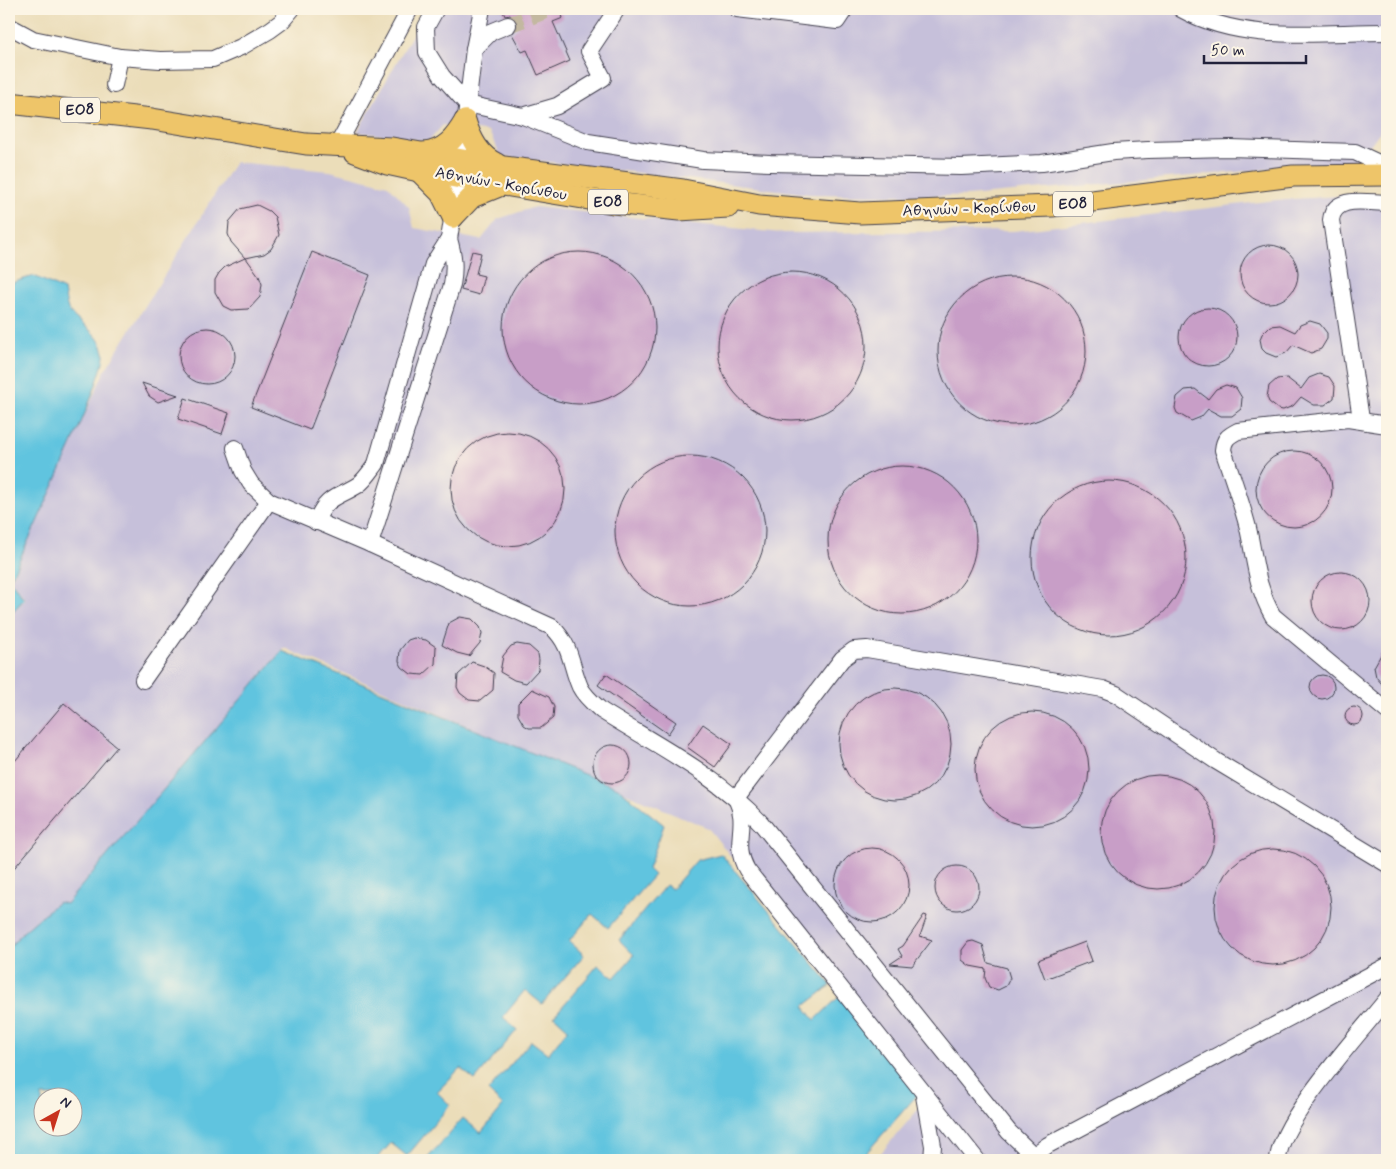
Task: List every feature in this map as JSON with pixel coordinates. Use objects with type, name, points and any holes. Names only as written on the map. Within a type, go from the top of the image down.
[{"type":"main road","name":"Αθηνών - Κορίνθου","points":[[9,103],[152,119],[306,144],[392,148],[421,162],[504,176],[613,203],[679,210],[758,205],[860,213],[1052,206],[1293,176],[1387,175]]},
{"type":"main road","points":[[466,112],[470,136],[478,149],[504,176],[472,197],[453,217],[441,192],[421,162],[448,144],[466,112]]},
{"type":"street","points":[[9,26],[33,40],[120,57],[160,60],[213,59],[241,47],[282,22],[292,9]]},
{"type":"street","points":[[337,146],[410,9]]},
{"type":"street","points":[[436,9],[426,27],[427,52],[466,112]]},
{"type":"street","points":[[316,522],[325,505],[332,497],[358,484],[376,464],[434,264],[449,239],[460,168],[474,49],[482,9]]},
{"type":"street","points":[[524,116],[557,106],[603,78],[589,51],[617,9]]},
{"type":"street","points":[[737,9],[809,14],[837,21],[845,9]]},
{"type":"street","points":[[1181,9],[1226,27],[1257,33],[1387,32]]},
{"type":"street","points":[[474,49],[491,32],[508,25]]},
{"type":"street","points":[[114,86],[120,57]]},
{"type":"street","points":[[466,112],[524,116],[588,142],[703,160],[961,168],[1042,163],[1113,152],[1230,148],[1355,152],[1387,167]]},
{"type":"street","points":[[1361,419],[1331,220],[1332,211],[1337,205],[1345,203],[1387,203]]},
{"type":"street","points":[[370,544],[452,285],[455,270],[454,254],[449,239]]},
{"type":"street","points":[[1387,425],[1348,418],[1238,431],[1229,435],[1224,441],[1223,450],[1248,528],[1256,580],[1262,599],[1273,616],[1387,711]]},
{"type":"street","points":[[236,448],[243,471],[251,484],[269,501],[370,544],[552,627],[563,637],[581,688],[590,701],[602,711],[736,798],[761,822],[1030,1158],[1048,1145],[1387,966]]},
{"type":"street","points":[[143,680],[269,501]]},
{"type":"street","points":[[736,798],[842,659],[854,650],[867,649],[1103,689],[1116,694],[1216,761],[1387,864]]},
{"type":"street","points":[[736,798],[743,820],[738,848],[740,858],[747,870],[977,1160]]},
{"type":"street","points":[[1278,1160],[1286,1132],[1299,1109],[1387,999]]},
{"type":"street","points":[[919,1086],[928,1104],[932,1160]]},
{"type":"shaded area","points":[[427,9],[1387,9],[1387,122],[1358,161],[967,196],[810,194],[501,156],[489,132],[443,125],[429,141],[357,132]]},
{"type":"shaded area","points":[[235,162],[330,171],[388,185],[409,207],[414,228],[481,240],[498,219],[535,207],[781,233],[1014,231],[1277,200],[1356,195],[1387,197],[1387,1160],[875,1160],[927,1099],[708,828],[284,648],[9,971],[9,617],[25,599],[11,580],[104,372]]},
{"type":"water","points":[[34,276],[64,290],[71,314],[92,332],[101,344],[104,352],[102,366],[80,425],[10,580],[24,599],[9,616],[9,288],[14,282]]},
{"type":"water","points":[[282,651],[618,788],[664,825],[648,869],[654,875],[608,928],[592,914],[569,941],[584,955],[542,1004],[525,990],[503,1017],[517,1030],[475,1080],[460,1068],[437,1092],[450,1105],[407,1156],[391,1143],[376,1160],[9,1160],[9,948],[22,933],[58,902],[66,904]]},
{"type":"water","points":[[721,854],[831,985],[804,1006],[815,1020],[840,996],[918,1094],[860,1160],[426,1160],[463,1118],[481,1133],[503,1106],[488,1091],[531,1041],[548,1054],[568,1029],[554,1016],[598,965],[614,978],[634,955],[619,940],[666,885],[672,889],[697,860]]},
{"type":"building","points":[[502,9],[560,9],[563,18],[553,22],[570,61],[538,75],[527,50],[522,52],[512,34],[518,27],[517,21],[510,15],[505,16]]},
{"type":"building","points":[[257,205],[269,211],[275,217],[279,235],[271,249],[264,254],[246,258],[259,276],[262,284],[260,297],[249,309],[231,310],[223,306],[215,292],[215,280],[219,273],[225,267],[245,258],[231,242],[228,234],[229,222],[240,209]]},
{"type":"building","points":[[1269,245],[1285,250],[1293,258],[1298,274],[1293,290],[1285,298],[1269,303],[1253,298],[1245,290],[1240,274],[1245,258],[1253,250]]},
{"type":"building","points":[[472,251],[481,253],[476,274],[484,276],[479,295],[461,290]]},
{"type":"building","points":[[312,252],[370,275],[310,430],[251,407]]},
{"type":"building","points":[[579,252],[608,258],[633,274],[649,299],[655,328],[649,357],[633,382],[608,398],[579,404],[550,398],[525,382],[509,357],[503,328],[509,299],[525,274],[550,258]]},
{"type":"building","points":[[792,272],[807,273],[820,277],[845,293],[861,318],[865,331],[865,361],[861,374],[845,399],[820,415],[807,419],[792,420],[777,419],[764,415],[739,399],[723,374],[719,361],[718,346],[719,331],[723,318],[739,293],[764,277],[777,273]]},
{"type":"building","points":[[1012,277],[1026,278],[1040,283],[1064,299],[1080,323],[1085,337],[1085,365],[1080,379],[1064,403],[1040,419],[1026,424],[1012,425],[998,424],[984,419],[960,403],[944,379],[939,365],[938,351],[939,337],[944,323],[960,299],[984,283],[998,278]]},
{"type":"building","points":[[1202,308],[1214,308],[1229,316],[1237,331],[1237,343],[1229,358],[1214,366],[1202,366],[1187,358],[1179,343],[1179,331],[1187,316]]},
{"type":"building","points":[[1310,321],[1320,324],[1327,333],[1327,339],[1321,349],[1311,353],[1293,345],[1286,353],[1276,357],[1262,349],[1260,339],[1270,326],[1280,325],[1295,332],[1300,325]]},
{"type":"building","points":[[207,328],[218,330],[227,336],[233,345],[235,356],[233,367],[227,376],[218,382],[207,384],[196,382],[187,376],[181,367],[179,356],[181,345],[187,336],[196,330]]},
{"type":"building","points":[[1319,374],[1329,377],[1335,386],[1334,398],[1325,405],[1314,405],[1301,397],[1293,406],[1283,410],[1278,409],[1269,402],[1267,397],[1269,386],[1277,379],[1287,378],[1301,389],[1309,378]]},
{"type":"building","points":[[142,383],[178,395],[158,402],[149,396]]},
{"type":"building","points":[[1226,385],[1236,388],[1242,398],[1241,409],[1232,416],[1221,416],[1208,409],[1201,417],[1191,421],[1177,413],[1175,408],[1177,397],[1185,390],[1195,389],[1208,399],[1216,389]]},
{"type":"building","points":[[185,398],[229,413],[222,434],[178,419]]},
{"type":"building","points":[[508,432],[530,436],[548,449],[561,467],[565,489],[561,511],[548,529],[530,542],[508,546],[486,542],[468,529],[455,511],[451,489],[455,467],[468,449],[486,436]]},
{"type":"building","points":[[1287,451],[1301,451],[1315,457],[1326,468],[1332,482],[1329,504],[1321,516],[1301,527],[1287,527],[1273,521],[1262,510],[1256,496],[1256,482],[1262,468],[1273,457]]},
{"type":"building","points":[[690,456],[719,462],[743,478],[759,502],[765,531],[759,560],[743,584],[719,600],[690,606],[661,600],[637,584],[621,560],[615,531],[621,502],[637,478],[661,462]]},
{"type":"building","points":[[902,466],[916,467],[930,472],[943,478],[954,488],[964,499],[970,512],[975,526],[975,554],[970,568],[964,581],[954,592],[943,602],[930,608],[916,613],[902,614],[888,613],[874,608],[861,602],[850,592],[840,581],[834,568],[829,554],[828,540],[829,526],[834,512],[840,499],[850,488],[861,478],[874,472],[888,467]]},
{"type":"building","points":[[1109,481],[1124,482],[1139,487],[1164,503],[1180,528],[1185,543],[1185,573],[1180,588],[1164,613],[1139,629],[1124,634],[1109,635],[1094,634],[1079,629],[1054,613],[1038,588],[1033,573],[1032,558],[1033,543],[1038,528],[1054,503],[1079,487],[1094,482]]},
{"type":"building","points":[[1341,572],[1357,577],[1365,585],[1370,601],[1365,617],[1357,625],[1341,630],[1325,625],[1317,617],[1312,601],[1317,585],[1325,577]]},
{"type":"building","points":[[460,617],[472,619],[480,627],[482,633],[480,643],[469,656],[457,653],[442,645],[449,623]]},
{"type":"building","points":[[414,638],[426,640],[436,647],[435,664],[423,675],[411,674],[402,667],[399,661],[400,650],[408,640]]},
{"type":"building","points":[[517,644],[529,646],[538,654],[538,670],[526,683],[514,680],[500,672],[503,656],[511,646]]},
{"type":"building","points":[[1387,644],[1387,690],[1376,677],[1374,667]]},
{"type":"building","points":[[472,662],[484,666],[494,673],[493,690],[480,701],[469,700],[460,693],[457,687],[458,675]]},
{"type":"building","points":[[606,674],[676,722],[668,734],[598,685]]},
{"type":"building","points":[[1322,675],[1331,678],[1334,687],[1331,696],[1322,699],[1313,696],[1310,687],[1313,678]]},
{"type":"building","points":[[895,688],[917,692],[935,704],[947,722],[951,744],[947,766],[935,784],[917,796],[895,800],[873,796],[855,784],[843,766],[839,744],[843,722],[855,704],[873,692]]},
{"type":"building","points":[[532,689],[549,697],[554,707],[553,718],[541,728],[529,728],[524,725],[518,715],[518,703]]},
{"type":"building","points":[[64,703],[117,747],[9,874],[9,768]]},
{"type":"building","points":[[1350,707],[1358,707],[1363,712],[1361,723],[1350,725],[1345,720],[1345,712]]},
{"type":"building","points":[[1032,712],[1054,717],[1072,729],[1084,747],[1089,769],[1084,791],[1072,809],[1054,821],[1032,826],[1010,821],[992,809],[980,791],[975,769],[980,747],[992,729],[1010,717]]},
{"type":"building","points":[[703,724],[732,744],[715,767],[687,747]]},
{"type":"building","points":[[612,745],[625,751],[631,764],[625,777],[612,783],[599,777],[593,764],[599,751]]},
{"type":"building","points":[[1158,775],[1180,779],[1190,784],[1206,800],[1211,810],[1215,832],[1211,854],[1206,864],[1190,880],[1180,885],[1158,889],[1136,885],[1126,880],[1110,864],[1105,854],[1101,832],[1105,810],[1110,800],[1126,784],[1136,779]]},
{"type":"building","points":[[865,848],[879,848],[893,854],[903,864],[909,878],[907,899],[893,916],[879,922],[865,922],[851,916],[841,906],[835,892],[835,878],[841,864],[851,854]]},
{"type":"building","points":[[1273,849],[1295,854],[1314,866],[1326,885],[1331,907],[1326,929],[1314,948],[1295,960],[1273,965],[1251,960],[1232,948],[1220,929],[1215,907],[1220,885],[1232,866],[1251,854]]},
{"type":"building","points":[[957,866],[969,870],[975,876],[979,888],[975,900],[969,906],[957,910],[945,906],[939,900],[935,888],[939,876],[945,870]]},
{"type":"building","points":[[924,915],[927,916],[920,936],[932,940],[912,966],[890,964],[902,956],[898,949],[903,946]]},
{"type":"building","points":[[973,941],[983,945],[988,963],[1007,968],[1010,978],[1006,986],[998,990],[989,987],[985,978],[986,969],[970,966],[962,960],[962,950],[968,942]]},
{"type":"building","points":[[1085,942],[1092,961],[1045,979],[1038,960]]},
{"type":"tunnel","points":[[508,25],[551,9]]}]
